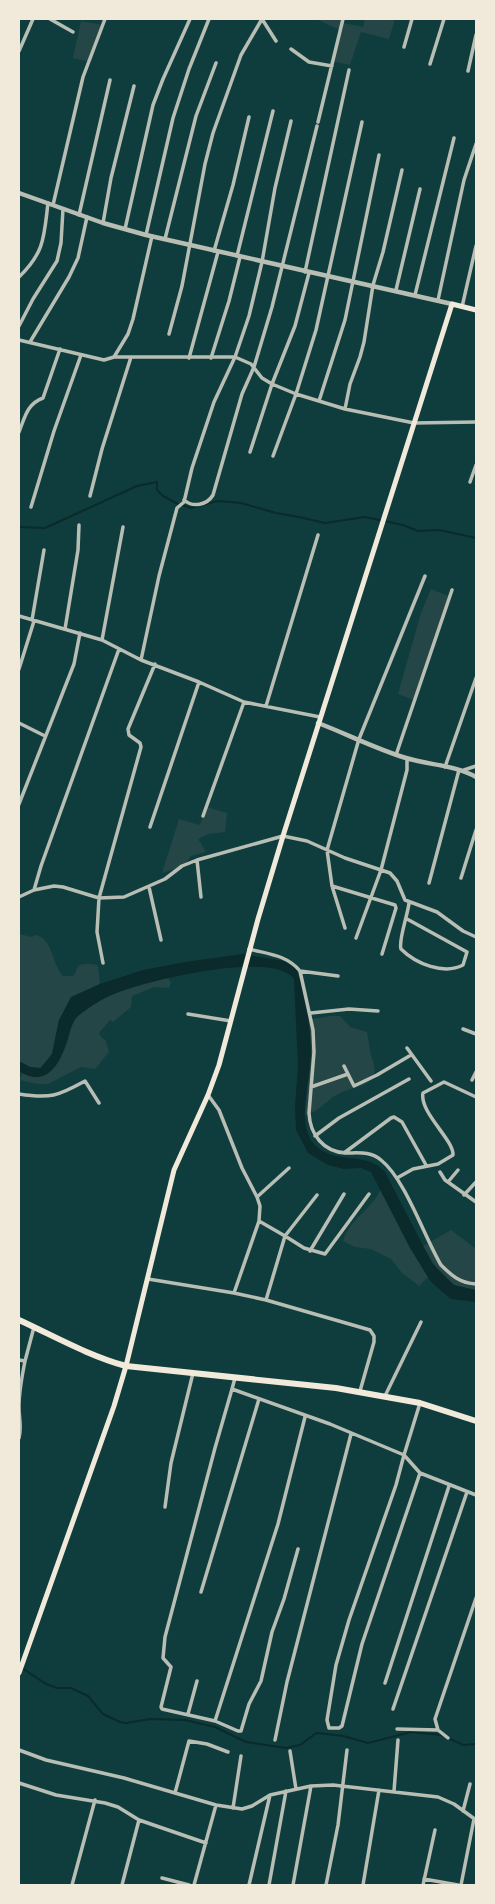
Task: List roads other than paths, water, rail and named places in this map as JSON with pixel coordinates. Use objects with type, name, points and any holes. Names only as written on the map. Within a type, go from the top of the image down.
[{"type":"highway","points":[[19,1320],[101,1357],[126,1366],[360,1391],[420,1403],[476,1421]]},
{"type":"main road","points":[[19,1673],[22,1665],[21,1658],[114,1406],[126,1366],[174,1170],[208,1095],[221,1059],[249,950],[283,836],[452,304],[476,310]]},
{"type":"street","points":[[19,51],[33,19]]},
{"type":"street","points":[[54,205],[83,77],[105,19]]},
{"type":"street","points":[[125,229],[153,105],[190,19]]},
{"type":"street","points":[[146,235],[173,118],[189,69],[208,19]]},
{"type":"street","points":[[168,334],[182,286],[211,138],[241,55],[262,19],[276,41]]},
{"type":"street","points":[[184,501],[199,505],[210,501],[213,496],[240,399],[254,367],[283,266],[343,19]]},
{"type":"street","points":[[404,48],[412,19]]},
{"type":"street","points":[[430,64],[444,19]]},
{"type":"street","points":[[53,20],[73,32]]},
{"type":"street","points":[[468,71],[476,35]]},
{"type":"street","points":[[291,49],[309,62],[332,66]]},
{"type":"street","points":[[165,239],[196,116],[216,63]]},
{"type":"street","points":[[250,452],[272,384],[295,326],[349,70]]},
{"type":"street","points":[[79,215],[110,80]]},
{"type":"street","points":[[103,223],[111,178],[134,86]]},
{"type":"street","points":[[211,358],[229,301],[238,256],[273,111]]},
{"type":"street","points":[[189,358],[234,185],[249,117]]},
{"type":"street","points":[[141,660],[159,576],[177,508],[184,501],[192,468],[214,402],[235,357],[249,316],[262,262],[275,188],[291,121]]},
{"type":"street","points":[[273,456],[296,394],[316,330],[362,122]]},
{"type":"street","points":[[415,295],[454,138]]},
{"type":"street","points":[[438,300],[464,180],[476,144]]},
{"type":"street","points":[[319,401],[344,320],[379,155]]},
{"type":"street","points":[[345,409],[350,384],[364,342],[373,285],[383,252],[402,170]]},
{"type":"street","points":[[396,290],[420,189]]},
{"type":"street","points":[[19,193],[87,218],[146,235],[307,272],[396,290],[452,304]]},
{"type":"street","points":[[19,277],[40,252],[48,203]]},
{"type":"street","points":[[19,326],[33,299],[57,261],[61,243],[63,209]]},
{"type":"street","points":[[30,342],[69,277],[78,258],[87,218]]},
{"type":"street","points":[[114,357],[130,326],[152,236]]},
{"type":"street","points":[[462,307],[476,246]]},
{"type":"street","points":[[19,340],[107,360],[114,357],[235,357],[246,361],[254,367],[262,378],[272,384],[296,394],[345,409],[414,423],[476,422]]},
{"type":"street","points":[[19,432],[28,408],[35,401],[43,398],[60,350]]},
{"type":"street","points":[[31,507],[54,432],[81,355]]},
{"type":"street","points":[[90,496],[102,450],[131,357]]},
{"type":"street","points":[[470,482],[476,465]]},
{"type":"street","points":[[65,629],[78,550],[79,525]]},
{"type":"street","points":[[102,640],[123,527]]},
{"type":"street","points":[[266,706],[318,535]]},
{"type":"street","points":[[19,669],[33,620],[44,550]]},
{"type":"street","points":[[345,928],[332,886],[327,850],[359,739],[425,576]]},
{"type":"street","points":[[396,754],[452,590]]},
{"type":"street","points":[[19,616],[102,640],[141,660],[155,664],[244,702],[320,717]]},
{"type":"street","points":[[19,804],[74,664],[80,633]]},
{"type":"street","points":[[34,890],[41,866],[119,649]]},
{"type":"street","points":[[102,963],[97,932],[99,898],[141,747],[140,743],[129,735],[128,730],[155,664]]},
{"type":"street","points":[[445,767],[476,678]]},
{"type":"street","points":[[150,827],[199,682]]},
{"type":"street","points":[[203,816],[244,702]]},
{"type":"street","points":[[19,723],[45,736]]},
{"type":"street","points":[[318,723],[407,758],[462,770],[476,778]]},
{"type":"street","points":[[356,938],[381,870],[407,770],[407,758]]},
{"type":"street","points":[[462,770],[476,766]]},
{"type":"street","points":[[429,883],[462,770]]},
{"type":"street","points":[[461,878],[476,830]]},
{"type":"street","points":[[19,897],[34,890],[46,887],[63,887],[99,898],[124,897],[165,879],[182,866],[197,860],[283,836],[307,841],[394,876],[403,897],[409,903],[437,912],[463,931],[476,935]]},
{"type":"street","points":[[197,860],[201,897]]},
{"type":"street","points":[[332,886],[396,906],[382,954]]},
{"type":"street","points":[[149,887],[161,940]]},
{"type":"street","points":[[407,919],[468,953],[463,965],[460,967],[443,970],[427,965],[401,949],[400,942],[407,919],[409,903]]},
{"type":"street","points":[[249,950],[285,958],[290,960],[300,970],[311,1013],[314,1052],[309,1100],[309,1122],[315,1136],[327,1148],[344,1153],[365,1153],[381,1160],[397,1178],[441,1265],[450,1275],[461,1282],[476,1284]]},
{"type":"street","points":[[300,970],[338,976]]},
{"type":"street","points":[[311,1013],[349,1009],[378,1011]]},
{"type":"street","points":[[188,1014],[231,1021]]},
{"type":"street","points":[[464,1028],[476,1034]]},
{"type":"street","points":[[407,1048],[431,1082]]},
{"type":"street","points":[[344,1066],[354,1086],[377,1075],[411,1055]]},
{"type":"street","points":[[472,1080],[476,1072]]},
{"type":"street","points":[[311,1087],[348,1074]]},
{"type":"street","points":[[315,1136],[339,1118],[409,1079]]},
{"type":"street","points":[[19,1094],[51,1096],[62,1094],[85,1080],[99,1103]]},
{"type":"street","points":[[397,1178],[413,1169],[426,1165],[438,1164],[452,1157],[453,1153],[427,1109],[422,1096],[423,1093],[444,1082],[476,1096]]},
{"type":"street","points":[[208,1095],[219,1110],[242,1168],[260,1206],[258,1221],[234,1293]]},
{"type":"street","points":[[344,1153],[394,1117],[402,1122],[426,1165]]},
{"type":"street","points":[[257,1197],[289,1168]]},
{"type":"street","points":[[448,1182],[458,1170]]},
{"type":"street","points":[[440,1172],[448,1182],[464,1195],[476,1202]]},
{"type":"street","points":[[464,1195],[476,1182]]},
{"type":"street","points":[[310,1251],[344,1194]]},
{"type":"street","points":[[258,1221],[310,1251],[325,1254],[369,1194]]},
{"type":"street","points":[[266,1300],[285,1236],[317,1195]]},
{"type":"street","points":[[148,1279],[234,1293],[266,1300],[370,1330],[374,1336],[374,1342],[360,1391]]},
{"type":"street","points":[[385,1396],[421,1322]]},
{"type":"street","points":[[19,1438],[22,1428],[19,1408],[21,1387],[25,1361],[34,1327]]},
{"type":"street","points":[[19,1360],[25,1361]]},
{"type":"street","points":[[166,1507],[170,1470],[193,1373]]},
{"type":"street","points":[[235,1378],[215,1448],[166,1637],[163,1658],[171,1667],[161,1707],[164,1711],[188,1714],[238,1731],[242,1729],[250,1704],[261,1681],[272,1632],[284,1599],[298,1549]]},
{"type":"street","points":[[232,1389],[404,1455],[420,1473],[449,1486],[476,1495]]},
{"type":"street","points":[[201,1592],[258,1399]]},
{"type":"street","points":[[420,1403],[396,1485],[349,1620],[336,1665],[327,1720],[329,1728],[339,1728],[342,1726],[362,1644],[420,1473]]},
{"type":"street","points":[[215,1722],[278,1524],[305,1417]]},
{"type":"street","points":[[275,1740],[287,1682],[351,1434]]},
{"type":"street","points":[[385,1683],[449,1486]]},
{"type":"street","points":[[393,1709],[467,1492]]},
{"type":"street","points":[[448,1738],[438,1730],[435,1719],[476,1598]]},
{"type":"street","points":[[188,1714],[197,1681]]},
{"type":"street","points":[[397,1729],[438,1730]]},
{"type":"street","points":[[394,1791],[398,1740]]},
{"type":"street","points":[[175,1793],[189,1741],[206,1744],[228,1752]]},
{"type":"street","points":[[19,1750],[46,1760],[124,1778],[216,1805],[233,1808],[248,1808],[270,1795],[310,1786],[343,1786],[438,1797],[454,1804],[475,1820],[460,1885],[424,1879]]},
{"type":"street","points":[[326,1885],[343,1786],[347,1750]]},
{"type":"street","points":[[290,1751],[296,1789]]},
{"type":"street","points":[[233,1808],[241,1756]]},
{"type":"street","points":[[19,1783],[56,1795],[95,1800],[118,1807],[139,1820],[206,1843]]},
{"type":"street","points":[[463,1811],[470,1784]]},
{"type":"street","points":[[293,1885],[310,1786]]},
{"type":"street","points":[[363,1885],[379,1790]]},
{"type":"street","points":[[269,1885],[286,1791]]},
{"type":"street","points":[[249,1885],[270,1795]]},
{"type":"street","points":[[72,1885],[95,1800]]},
{"type":"street","points":[[194,1885],[216,1805]]},
{"type":"street","points":[[122,1885],[139,1820]]},
{"type":"street","points":[[423,1885],[435,1830]]},
{"type":"street","points":[[162,1878],[189,1885]]},
{"type":"waterway","points":[[19,527],[45,528],[137,486],[157,482],[157,490],[163,496],[178,504],[191,508],[218,501],[241,503],[276,513],[325,523],[365,517],[403,525],[418,531],[439,530],[476,538]]},
{"type":"waterway","points":[[22,1668],[46,1684],[57,1688],[71,1688],[88,1696],[103,1714],[120,1722],[126,1723],[150,1719],[185,1720],[215,1727],[246,1742],[286,1748],[300,1745],[318,1733],[343,1736],[368,1743],[411,1732],[442,1735],[463,1745],[476,1744]]}]
